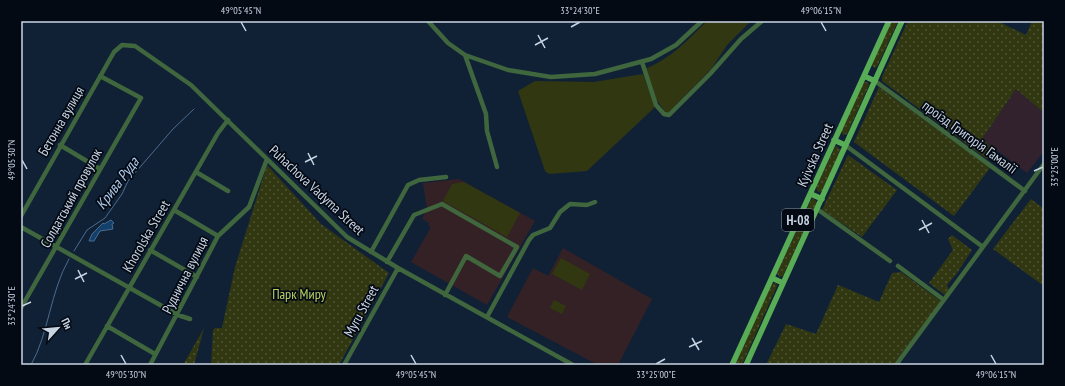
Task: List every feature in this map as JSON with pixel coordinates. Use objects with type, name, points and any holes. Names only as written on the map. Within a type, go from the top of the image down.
[{"type":"main road","name":"Kyivska Street","points":[[732,365],[889,21]]},
{"type":"main road","name":"Kyivska Street","points":[[746,365],[902,21]]},
{"type":"main road","points":[[864,76],[875,81]]},
{"type":"main road","points":[[834,140],[845,145]]},
{"type":"main road","points":[[810,194],[822,199]]},
{"type":"main road","points":[[772,278],[783,283]]},
{"type":"street","points":[[428,21],[448,43],[465,55],[508,70],[551,77],[596,74],[642,62],[668,51],[702,21]]},
{"type":"street","points":[[642,62],[656,105],[664,114],[669,115],[710,74],[737,43],[762,21]]},
{"type":"street","name":"Бетонна вулиця","points":[[21,216],[114,52],[118,47],[127,44]]},
{"type":"street","name":"Puhachova Vadyma Street","points":[[127,44],[135,46],[191,85],[267,158],[334,226],[386,262],[573,365]]},
{"type":"street","points":[[465,55],[486,114],[487,131],[497,167]]},
{"type":"street","name":"Солдатський провулок","points":[[21,308],[140,98],[100,76]]},
{"type":"street","name":"проїзд Григорія Гамалії","points":[[875,81],[1025,190],[1044,164]]},
{"type":"street","name":"Khorolska Street","points":[[86,365],[150,250],[228,120]]},
{"type":"street","points":[[60,145],[100,169]]},
{"type":"street","points":[[845,145],[983,247]]},
{"type":"street","name":"Руднична вулиця","points":[[150,365],[178,315],[218,236],[249,207],[267,158]]},
{"type":"street","points":[[196,172],[228,191]]},
{"type":"street","points":[[371,252],[408,185],[419,180],[446,178]]},
{"type":"street","points":[[896,365],[1025,190]]},
{"type":"street","points":[[487,317],[533,235],[550,228],[560,212],[570,204],[587,205],[595,202]]},
{"type":"street","points":[[386,262],[414,215],[442,204],[517,247],[500,276],[466,256],[446,295]]},
{"type":"street","points":[[817,209],[890,261]]},
{"type":"street","points":[[174,210],[218,236]]},
{"type":"street","points":[[21,227],[178,315],[190,319]]},
{"type":"street","points":[[150,250],[197,276]]},
{"type":"street","points":[[898,266],[944,300]]},
{"type":"street","name":"Myru Street","points":[[344,365],[398,268]]},
{"type":"street","points":[[107,326],[155,354]]},
{"type":"shaded area","points":[[1016,89],[1044,113],[1044,151],[1027,173],[982,139]]},
{"type":"shaded area","points":[[459,179],[535,221],[487,305],[411,262],[431,227],[428,226],[429,223],[422,219],[427,209],[423,183]]},
{"type":"shaded area","points":[[563,248],[652,299],[618,365],[598,365],[507,317],[533,268],[548,276]]},
{"type":"green space","points":[[707,21],[751,21],[727,45],[712,68],[669,112],[666,113],[656,99],[645,69],[671,54],[686,42]]},
{"type":"green space","points":[[891,21],[898,21],[877,67],[874,68],[872,65]]},
{"type":"green space","points":[[908,21],[997,21],[1026,35],[1032,21],[1044,21],[1044,113],[1016,89],[982,139],[994,149],[987,159],[882,81],[882,77]]},
{"type":"green space","points":[[643,74],[655,107],[587,171],[549,174],[545,171],[518,91],[535,81],[594,82]]},
{"type":"green space","points":[[864,82],[868,82],[869,85],[847,134],[843,135],[841,131]]},
{"type":"green space","points":[[879,87],[990,168],[954,216],[854,142]]},
{"type":"green space","points":[[837,146],[841,150],[822,191],[818,192],[816,188],[835,147]]},
{"type":"green space","points":[[848,155],[897,190],[862,237],[822,210]]},
{"type":"green space","name":"Парк Миру","points":[[267,165],[321,224],[389,273],[339,365],[211,365],[213,330],[215,328],[222,328],[235,267]]},
{"type":"green space","points":[[464,182],[520,213],[507,237],[443,201],[452,184]]},
{"type":"green space","points":[[813,198],[817,202],[783,276],[779,277],[777,273]]},
{"type":"green space","points":[[1031,199],[1044,209],[1044,286],[993,249]]},
{"type":"green space","points":[[952,235],[972,250],[947,285],[949,290],[945,295],[929,283],[953,250],[948,239]]},
{"type":"green space","points":[[561,258],[590,274],[582,290],[552,274]]},
{"type":"green space","points":[[901,272],[941,301],[893,365],[766,365],[786,324],[816,334],[838,285],[879,302],[892,273]]},
{"type":"green space","points":[[772,283],[776,283],[777,286],[742,365],[735,365]]},
{"type":"green space","points":[[554,300],[566,306],[562,314],[550,308]]},
{"type":"green space","points":[[204,328],[194,365],[183,365]]},
{"type":"water","points":[[111,220],[114,223],[112,224],[113,229],[100,231],[94,241],[89,241],[92,234],[103,223],[104,224]]},
{"type":"waterway","name":"Крива Руда","points":[[74,251],[87,230],[105,218],[122,194],[128,181],[173,129],[194,109]]},
{"type":"waterway","name":"Крива Руда","points":[[31,365],[42,340],[58,285],[69,259]]}]
